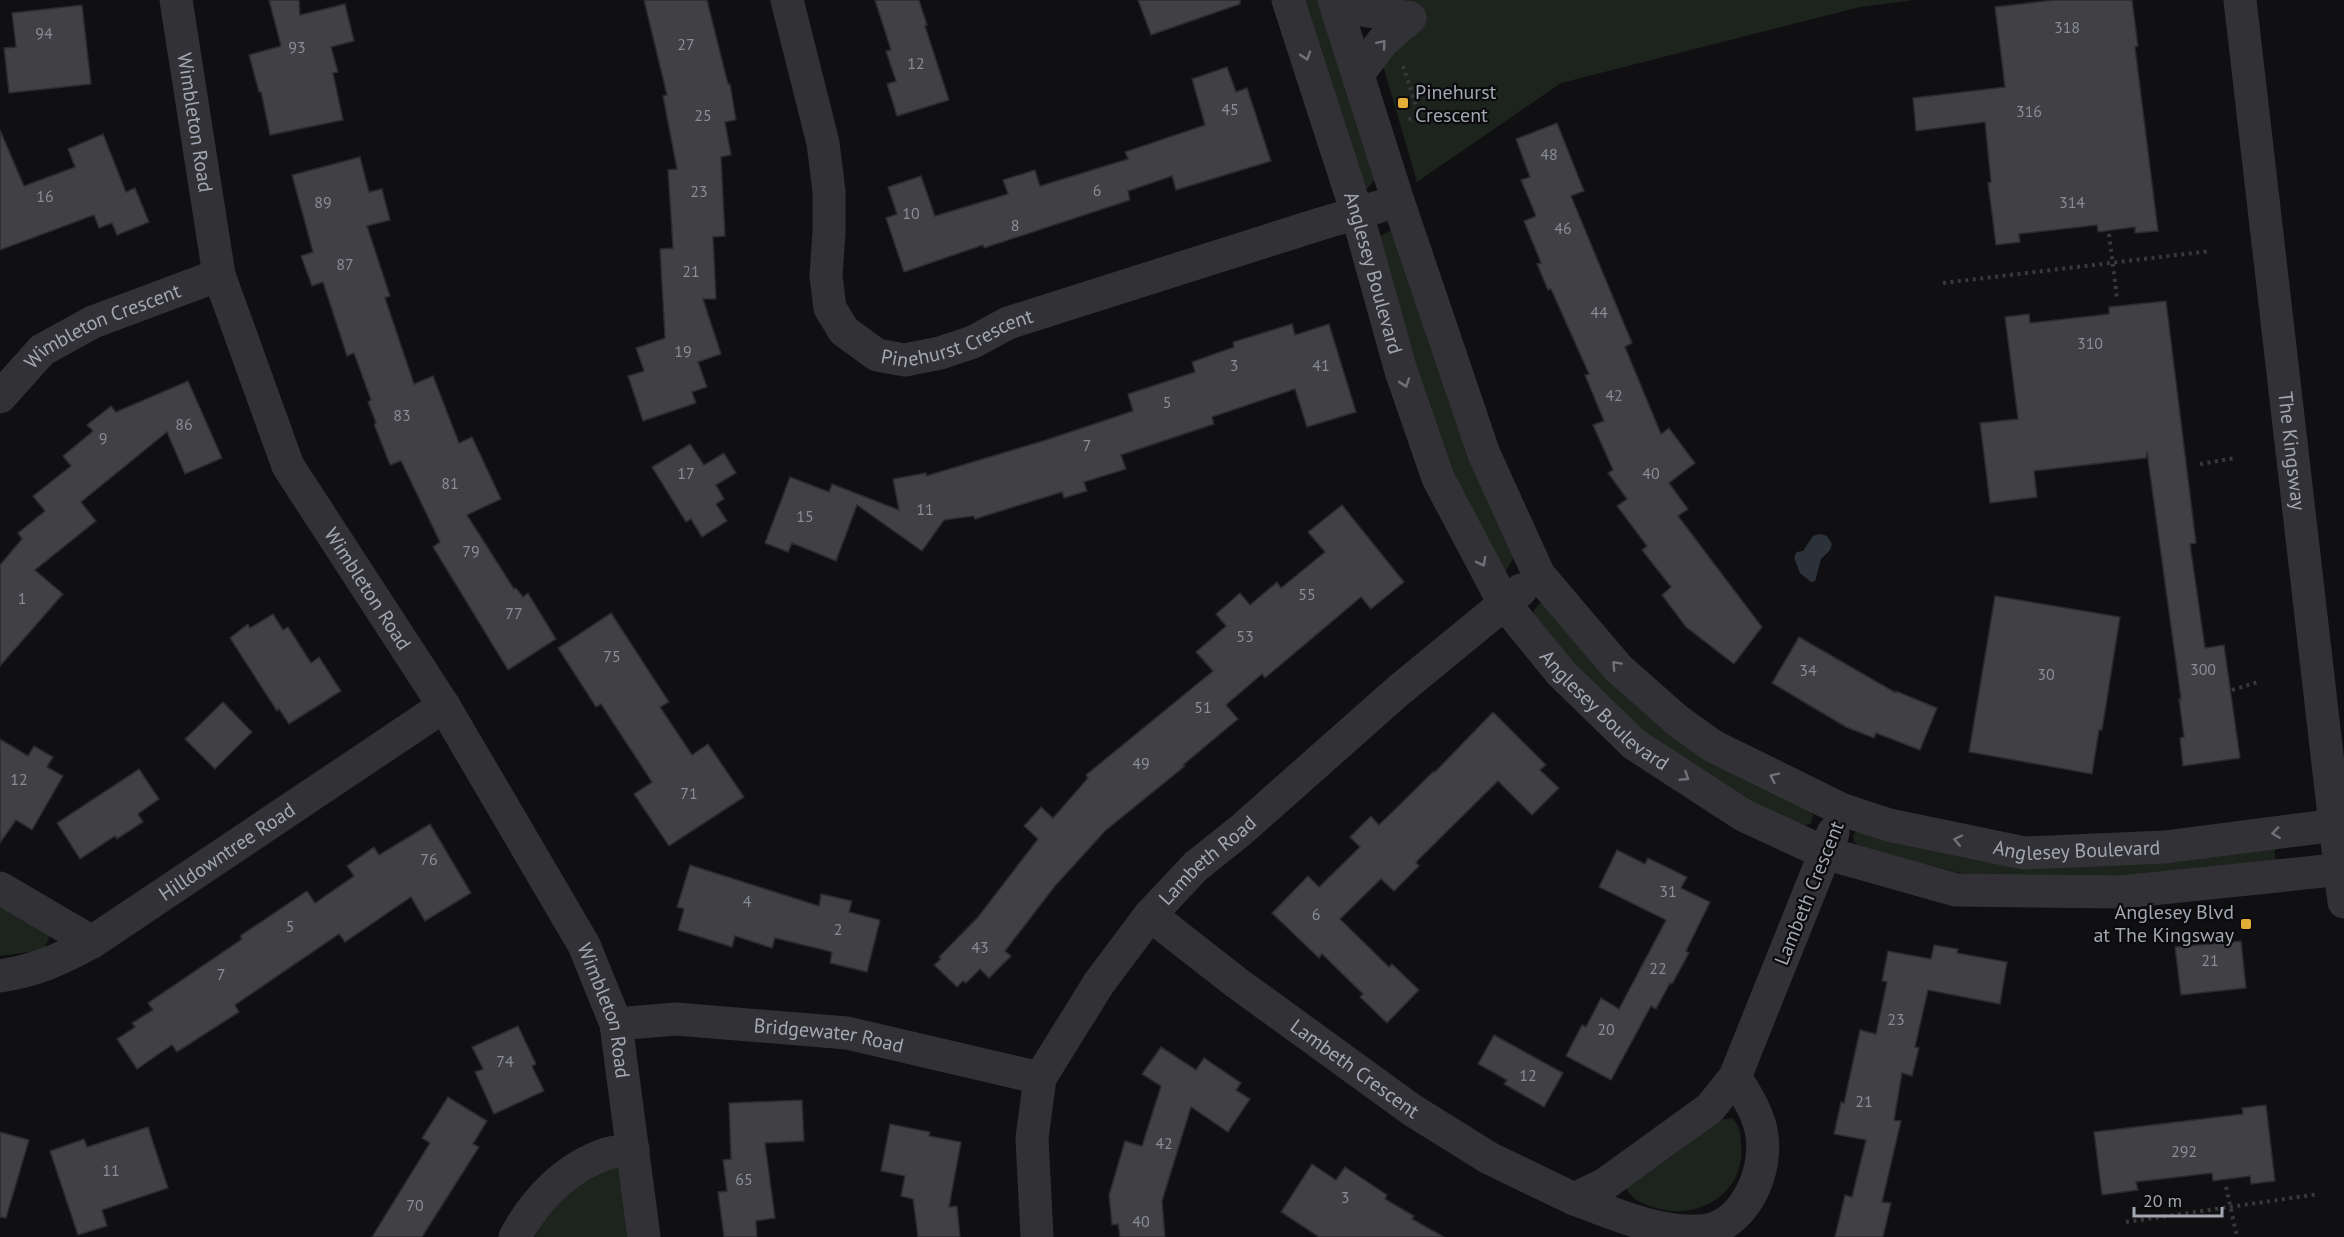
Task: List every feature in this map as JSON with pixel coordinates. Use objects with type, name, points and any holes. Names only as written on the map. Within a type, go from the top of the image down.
[{"type":"street","name":"Wimbleton Road","points":[[176,0],[219,275],[288,466],[444,706],[584,945],[616,1024],[644,1237]]},
{"type":"street","name":"Pinehurst Crescent","points":[[787,0],[823,143],[829,191],[826,276],[830,308],[844,331],[878,355],[905,360],[940,353],[973,342],[1008,323],[1398,201]]},
{"type":"street","name":"Anglesey Boulevard","points":[[1288,0],[1357,213],[1401,371],[1438,478],[1504,603],[1561,673],[1634,744],[1743,815],[1825,853],[1956,890],[2122,892],[2342,869]]},
{"type":"street","name":"Anglesey Boulevard","points":[[1334,0],[1398,201],[1484,454],[1539,575],[1618,668],[1678,721],[1713,746],[1843,810],[1889,825],[2024,853],[2165,847],[2339,824]]},
{"type":"street","points":[[1346,0],[1356,9],[1410,18],[1383,41],[1358,74]]},
{"type":"street","name":"The Kingsway","points":[[2240,0],[2339,824],[2344,902]]},
{"type":"street","name":"Wimbleton Crescent","points":[[0,397],[42,350],[93,322],[219,275]]},
{"type":"street","name":"Lambeth Road","points":[[1037,1237],[1032,1138],[1040,1078],[1099,983],[1150,915],[1197,866],[1240,831],[1398,691],[1539,575]]},
{"type":"street","name":"Hilldowntree Road","points":[[0,976],[31,970],[63,959],[92,942],[444,706]]},
{"type":"street","name":"Lambeth Crescent","points":[[1574,1199],[1605,1184],[1710,1108],[1735,1077],[1843,810]]},
{"type":"street","points":[[0,888],[92,942]]},
{"type":"street","name":"Lambeth Crescent","points":[[1150,915],[1237,983],[1412,1110],[1489,1158],[1574,1199],[1669,1230],[1701,1232],[1722,1224],[1742,1210],[1755,1187],[1761,1162],[1762,1131],[1748,1098],[1735,1077]]},
{"type":"street","name":"Bridgewater Road","points":[[616,1024],[676,1018],[847,1033],[1040,1078]]},
{"type":"street","points":[[515,1237],[535,1206],[566,1176],[588,1161],[607,1153],[633,1149]]},
{"type":"path","points":[[2109,234],[2117,298]]},
{"type":"path","points":[[1943,283],[2210,251]]},
{"type":"path","points":[[2200,464],[2235,458]]},
{"type":"path","points":[[2232,690],[2258,682]]},
{"type":"path","points":[[2226,1186],[2237,1237]]},
{"type":"path","points":[[2126,1222],[2319,1194]]},
{"type":"shaded area","points":[[1302,0],[1328,0],[1374,180],[1368,188],[1365,188]]},
{"type":"shaded area","points":[[1364,0],[1914,0],[1860,7],[1561,83],[1417,182]]},
{"type":"shaded area","points":[[1392,230],[1507,533],[1513,559],[1506,570],[1503,569],[1462,501],[1426,401],[1380,236]]},
{"type":"shaded area","points":[[1820,534],[1827,536],[1832,544],[1830,550],[1821,559],[1815,581],[1811,582],[1800,573],[1794,557],[1797,552],[1803,551],[1813,536]]},
{"type":"shaded area","points":[[1546,602],[1802,802],[1813,815],[1811,823],[1804,826],[1746,799],[1692,768],[1615,709],[1534,620],[1534,610],[1539,604]]},
{"type":"shaded area","points":[[1859,826],[1910,835],[2274,841],[2276,866],[2160,882],[1971,876],[1860,847],[1855,843],[1853,836]]},
{"type":"shaded area","points":[[0,905],[50,936],[43,950],[0,956]]},
{"type":"shaded area","points":[[1732,1118],[1740,1132],[1741,1161],[1736,1177],[1727,1190],[1715,1200],[1684,1211],[1667,1211],[1642,1203],[1630,1194],[1625,1186],[1671,1157],[1718,1120]]},
{"type":"shaded area","points":[[622,1158],[632,1237],[535,1237],[550,1206],[570,1183]]},
{"type":"building","points":[[269,0],[299,0],[300,15],[345,4],[354,41],[331,47],[338,72],[333,73],[343,120],[270,135],[261,92],[259,92],[249,55],[281,46]]},
{"type":"building","points":[[644,0],[707,0],[728,84],[730,84],[736,120],[725,122],[731,155],[721,157],[725,236],[713,237],[716,299],[703,299],[721,354],[698,362],[707,387],[692,392],[696,403],[643,421],[628,376],[644,371],[636,348],[665,338],[660,249],[673,248],[668,170],[677,169],[663,96],[667,95]]},
{"type":"building","points":[[875,0],[919,0],[949,100],[897,116],[887,84],[896,81],[886,51],[891,50]]},
{"type":"building","points":[[1138,0],[1240,0],[1240,4],[1151,35]]},
{"type":"building","points":[[2054,0],[2132,0],[2138,46],[2135,47],[2158,231],[2135,233],[2135,227],[2098,232],[2097,225],[2019,234],[2020,242],[1996,245],[1988,183],[1991,182],[1985,122],[1916,131],[1913,98],[2005,87],[1995,7]]},
{"type":"building","points":[[82,5],[91,84],[9,93],[4,48],[16,47],[12,13]]},
{"type":"building","points":[[1227,67],[1236,92],[1247,88],[1271,161],[1176,190],[1172,176],[1128,191],[1130,200],[904,272],[886,218],[897,214],[888,187],[921,176],[935,216],[1008,194],[1003,180],[1035,170],[1040,186],[1128,159],[1125,152],[1205,125],[1192,79]]},
{"type":"building","points":[[1557,123],[1584,191],[1571,196],[1632,343],[1625,347],[1661,434],[1669,428],[1695,463],[1669,483],[1688,509],[1678,516],[1762,627],[1734,664],[1686,627],[1662,595],[1671,587],[1642,550],[1647,546],[1617,506],[1627,499],[1608,473],[1613,470],[1593,425],[1604,421],[1585,375],[1589,374],[1551,289],[1548,290],[1537,264],[1541,263],[1524,221],[1536,216],[1521,180],[1530,177],[1516,139]]},
{"type":"building","points":[[0,130],[24,186],[75,167],[68,149],[103,134],[126,192],[135,188],[149,222],[117,235],[112,223],[99,228],[94,215],[0,250]]},
{"type":"building","points":[[360,157],[369,192],[382,189],[390,220],[367,226],[390,296],[385,298],[414,384],[433,376],[459,443],[472,437],[501,499],[467,515],[514,589],[516,588],[523,597],[528,593],[556,639],[508,670],[433,547],[440,542],[401,461],[390,465],[374,424],[376,423],[368,402],[371,400],[354,353],[347,356],[323,282],[312,286],[301,256],[313,252],[292,175]]},
{"type":"building","points":[[2166,301],[2196,543],[2190,544],[2205,648],[2224,645],[2240,758],[2183,766],[2180,738],[2184,737],[2179,699],[2181,699],[2147,452],[2146,458],[2034,471],[2037,497],[1990,503],[1980,423],[2018,419],[2005,317],[2029,314],[2030,323],[2109,314],[2109,307]]},
{"type":"building","points":[[1292,324],[1295,335],[1329,324],[1356,412],[1307,427],[1295,389],[1212,417],[1214,424],[1121,455],[1126,469],[1084,482],[1087,491],[1064,498],[1062,492],[975,519],[974,516],[944,520],[922,551],[857,505],[836,561],[792,543],[788,552],[765,543],[790,477],[829,492],[832,484],[899,510],[893,479],[926,473],[926,476],[1133,411],[1128,394],[1195,372],[1192,362],[1234,347],[1233,342]]},
{"type":"building","points":[[188,381],[222,458],[185,474],[167,432],[81,502],[96,521],[35,570],[63,594],[0,666],[0,565],[22,539],[18,533],[45,511],[33,496],[71,466],[63,456],[93,431],[87,425],[111,406],[116,412]]},
{"type":"building","points":[[690,444],[704,465],[724,453],[736,473],[716,485],[724,499],[716,504],[727,521],[702,537],[691,519],[686,522],[652,467]]},
{"type":"building","points":[[1342,505],[1404,582],[1371,609],[1361,597],[1265,678],[1262,674],[1226,705],[1238,719],[1183,765],[1185,766],[1105,831],[1055,886],[1005,951],[1011,956],[989,978],[980,969],[966,983],[963,981],[957,987],[934,965],[978,917],[1038,839],[1024,826],[1041,807],[1053,818],[1088,778],[1086,775],[1213,671],[1196,652],[1226,626],[1216,614],[1240,593],[1250,605],[1277,582],[1281,588],[1325,552],[1308,532]]},
{"type":"building","points":[[1995,596],[2120,617],[2102,730],[2099,730],[2092,774],[1969,752]]},
{"type":"building","points":[[611,613],[669,702],[660,707],[692,755],[708,744],[744,797],[669,846],[634,794],[652,782],[601,704],[596,707],[558,648]]},
{"type":"building","points":[[273,614],[283,630],[288,627],[311,663],[319,657],[341,691],[289,724],[279,709],[277,711],[230,638],[248,624],[250,628]]},
{"type":"building","points":[[1799,637],[1896,693],[1896,691],[1937,708],[1920,750],[1876,733],[1874,738],[1846,727],[1772,683]]},
{"type":"building","points":[[223,702],[252,732],[215,769],[185,739]]},
{"type":"building","points":[[1493,712],[1546,765],[1540,770],[1559,788],[1532,815],[1498,781],[1416,862],[1419,866],[1394,891],[1381,879],[1340,919],[1389,967],[1392,964],[1419,990],[1387,1023],[1360,997],[1363,994],[1322,954],[1319,958],[1272,913],[1308,876],[1319,887],[1360,847],[1350,837],[1371,816],[1379,825]]},
{"type":"building","points":[[0,739],[28,756],[34,746],[53,757],[47,767],[63,776],[32,830],[16,820],[0,843]]},
{"type":"building","points":[[139,769],[159,799],[138,814],[143,822],[117,839],[115,836],[80,859],[57,823]]},
{"type":"building","points":[[430,824],[471,893],[425,921],[411,897],[345,942],[339,934],[235,1005],[239,1012],[177,1052],[172,1045],[137,1069],[117,1039],[135,1027],[132,1023],[153,1010],[148,1003],[242,939],[240,936],[307,891],[315,903],[354,876],[347,866],[374,847],[379,855]]},
{"type":"building","points":[[1617,850],[1645,864],[1648,858],[1687,877],[1681,888],[1710,902],[1686,951],[1689,953],[1672,984],[1670,983],[1656,1009],[1651,1006],[1611,1080],[1566,1056],[1582,1025],[1586,1027],[1601,998],[1619,1009],[1666,920],[1599,887]]},
{"type":"building","points":[[690,865],[819,906],[821,894],[852,901],[849,912],[880,920],[867,972],[830,963],[832,952],[775,938],[772,948],[735,936],[732,947],[678,930],[684,909],[677,907]]},
{"type":"building","points":[[2241,941],[2246,988],[2181,995],[2175,947]]},
{"type":"building","points":[[1934,945],[1958,949],[1957,953],[2007,962],[2000,1004],[1928,990],[1915,1047],[1919,1048],[1912,1076],[1902,1073],[1894,1120],[1901,1121],[1882,1202],[1891,1203],[1883,1237],[1835,1237],[1845,1195],[1852,1197],[1866,1140],[1834,1134],[1841,1102],[1844,1103],[1860,1030],[1876,1034],[1887,982],[1882,981],[1888,951],[1931,959]]},
{"type":"building","points":[[518,1026],[536,1064],[532,1066],[544,1091],[494,1114],[475,1072],[483,1069],[472,1047]]},
{"type":"building","points":[[1494,1035],[1563,1073],[1544,1107],[1504,1084],[1507,1080],[1478,1064]]},
{"type":"building","points":[[1161,1047],[1196,1070],[1204,1058],[1241,1083],[1236,1090],[1250,1099],[1228,1132],[1191,1107],[1162,1201],[1165,1237],[1120,1237],[1118,1224],[1112,1225],[1109,1195],[1125,1141],[1142,1146],[1161,1086],[1142,1074]]},
{"type":"building","points":[[448,1097],[487,1121],[473,1144],[479,1147],[422,1237],[372,1237],[430,1143],[422,1138]]},
{"type":"building","points":[[802,1100],[804,1141],[765,1143],[775,1218],[756,1221],[757,1237],[724,1237],[718,1192],[727,1191],[723,1160],[731,1159],[729,1103]]},
{"type":"building","points":[[2266,1105],[2275,1181],[2251,1184],[2250,1176],[2213,1181],[2212,1173],[2136,1182],[2138,1190],[2102,1195],[2094,1132],[2243,1114],[2242,1108]]},
{"type":"building","points":[[890,1124],[930,1132],[929,1136],[961,1142],[949,1207],[957,1206],[960,1237],[918,1237],[913,1199],[901,1196],[905,1176],[881,1171]]},
{"type":"building","points":[[148,1127],[168,1188],[102,1210],[107,1226],[78,1235],[50,1151],[84,1139],[87,1147]]},
{"type":"building","points":[[0,1132],[29,1140],[6,1218],[0,1217]]},
{"type":"building","points":[[1312,1164],[1336,1180],[1345,1167],[1387,1195],[1385,1199],[1414,1216],[1412,1219],[1444,1237],[1319,1237],[1281,1212]]},
{"type":"place","name":"Pinehurst Crescent","points":[[1403,103]]},
{"type":"place","name":"Anglesey Blvd at The Kingsway","points":[[2246,924]]}]
